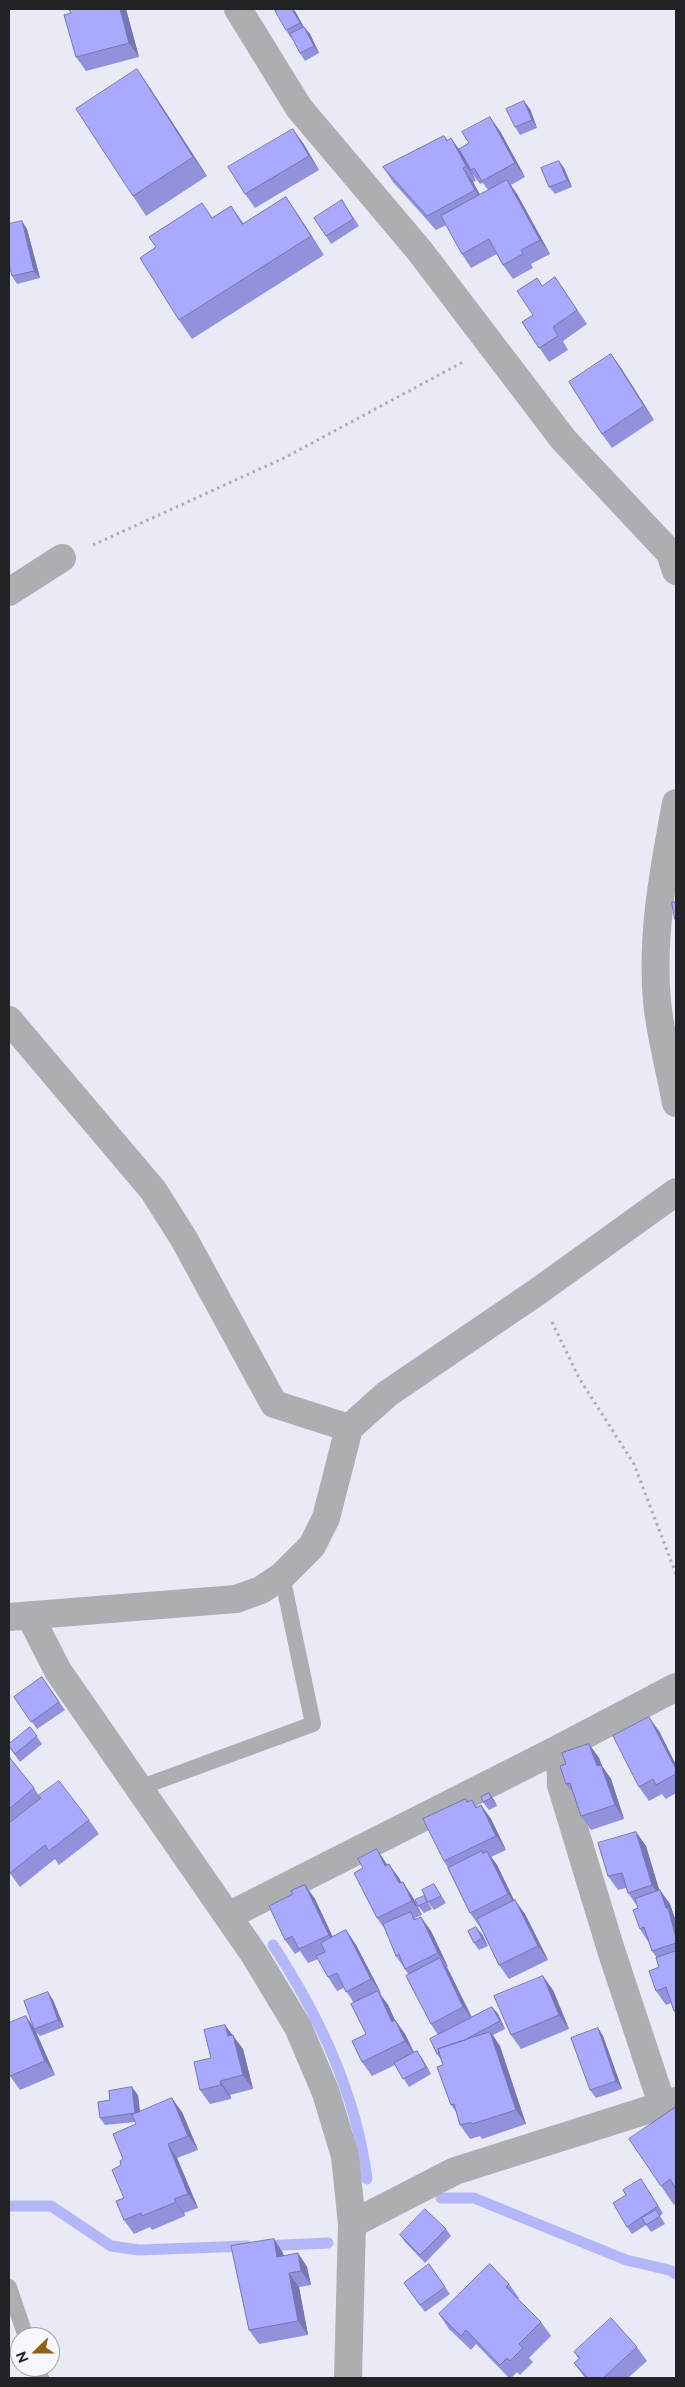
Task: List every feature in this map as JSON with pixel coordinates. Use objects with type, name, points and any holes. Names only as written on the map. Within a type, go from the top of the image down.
[{"type":"street","points":[[238,9],[299,108],[419,250],[564,439],[670,553],[676,571]]},
{"type":"street","points":[[9,592],[62,558]]},
{"type":"street","points":[[676,803],[664,867],[656,930],[657,1002],[676,1103]]},
{"type":"street","points":[[9,1020],[153,1190],[184,1239],[274,1404],[349,1428]]},
{"type":"street","points":[[19,1617],[236,1599],[260,1590],[282,1576],[312,1546],[326,1518],[349,1428],[387,1394],[537,1292],[676,1192]]},
{"type":"street","points":[[19,1617],[58,1670],[254,1954],[298,2026],[326,2093],[344,2156],[352,2224],[348,2378]]},
{"type":"street","points":[[228,1916],[560,1748],[676,1687]]},
{"type":"street","points":[[352,2224],[455,2171],[669,2102],[611,1950],[561,1785],[560,1748]]},
{"type":"lane","points":[[139,1788],[313,1724],[282,1576]]},
{"type":"lane","points":[[9,2287],[23,2327]]},
{"type":"path","points":[[62,558],[286,456],[492,346]]},
{"type":"path","points":[[537,1292],[580,1378],[634,1464],[676,1574]]},
{"type":"building","points":[[69,9],[120,9],[129,43],[76,57],[64,15],[71,13]]},
{"type":"building","points":[[292,9],[300,23],[286,30],[275,11]]},
{"type":"building","points":[[304,27],[314,46],[300,53],[290,34]]},
{"type":"building","points":[[137,69],[193,157],[133,196],[76,109]]},
{"type":"building","points":[[524,101],[532,120],[515,127],[506,109]]},
{"type":"building","points":[[490,117],[515,163],[482,181],[474,168],[471,170],[459,149],[469,143],[462,132]]},
{"type":"building","points":[[293,129],[309,156],[245,194],[228,167]]},
{"type":"building","points":[[444,136],[447,141],[451,138],[466,166],[463,168],[475,190],[427,216],[383,167]]},
{"type":"building","points":[[559,161],[567,180],[549,187],[541,168]]},
{"type":"building","points":[[507,180],[540,240],[521,250],[523,254],[503,265],[489,239],[462,254],[441,216]]},
{"type":"building","points":[[286,197],[311,236],[179,320],[140,258],[156,247],[149,237],[202,203],[212,218],[231,206],[242,224]]},
{"type":"building","points":[[342,200],[353,219],[326,236],[314,218]]},
{"type":"building","points":[[22,221],[34,271],[12,276],[9,264],[9,224]]},
{"type":"building","points":[[555,277],[577,310],[553,327],[558,336],[539,348],[522,322],[533,315],[517,291],[537,278],[542,286]]},
{"type":"building","points":[[611,354],[644,406],[602,434],[569,382]]},
{"type":"building","points":[[672,902],[676,902],[676,919],[675,919]]},
{"type":"building","points":[[42,1677],[59,1702],[31,1722],[14,1697]]},
{"type":"building","points":[[649,1717],[676,1769],[676,1774],[656,1785],[653,1779],[639,1787],[613,1736]]},
{"type":"building","points":[[30,1727],[37,1736],[15,1754],[9,1744]]},
{"type":"building","points":[[589,1744],[597,1766],[601,1765],[615,1805],[581,1816],[570,1783],[566,1784],[560,1766],[566,1764],[562,1753]]},
{"type":"building","points":[[9,1757],[34,1788],[9,1809]]},
{"type":"building","points":[[59,1781],[89,1820],[49,1851],[45,1845],[10,1873],[9,1823],[41,1798],[38,1796]]},
{"type":"building","points":[[489,1793],[491,1798],[483,1802],[481,1797]]},
{"type":"building","points":[[466,1799],[467,1802],[472,1800],[476,1808],[481,1805],[496,1836],[444,1861],[423,1819]]},
{"type":"building","points":[[636,1832],[652,1885],[628,1893],[622,1873],[608,1876],[598,1843]]},
{"type":"building","points":[[377,1849],[385,1866],[389,1864],[399,1883],[403,1882],[412,1901],[377,1918],[354,1873],[363,1868],[358,1859]]},
{"type":"building","points":[[482,1851],[483,1854],[487,1851],[508,1894],[470,1913],[448,1868]]},
{"type":"building","points":[[434,1884],[441,1896],[428,1902],[422,1890]]},
{"type":"building","points":[[305,1885],[329,1935],[299,1949],[292,1936],[285,1940],[269,1906],[293,1894],[291,1891]]},
{"type":"building","points":[[660,1890],[666,1908],[668,1908],[676,1943],[652,1951],[644,1927],[640,1929],[633,1910],[638,1908],[635,1899]]},
{"type":"building","points":[[424,1896],[427,1902],[418,1906],[415,1900]]},
{"type":"building","points":[[515,1900],[538,1946],[499,1965],[477,1919]]},
{"type":"building","points":[[411,1912],[414,1920],[421,1917],[438,1953],[405,1969],[399,1954],[396,1956],[383,1924]]},
{"type":"building","points":[[476,1927],[482,1938],[474,1943],[468,1931]]},
{"type":"building","points":[[346,1930],[371,1979],[346,1992],[337,1973],[328,1977],[316,1956],[325,1952],[321,1943]]},
{"type":"building","points":[[676,1951],[676,2010],[674,2011],[666,1987],[656,1991],[649,1971],[659,1967],[656,1958]]},
{"type":"building","points":[[440,1958],[463,2007],[431,2024],[406,1976]]},
{"type":"building","points":[[543,1976],[559,2015],[511,2035],[494,1996]]},
{"type":"building","points":[[378,1991],[392,2022],[395,2020],[405,2041],[362,2062],[352,2041],[366,2034],[351,2004]]},
{"type":"building","points":[[48,1992],[58,2020],[34,2029],[24,2001]]},
{"type":"building","points":[[492,2007],[500,2021],[468,2039],[438,2049],[439,2053],[437,2054],[430,2039]]},
{"type":"building","points":[[26,2016],[45,2061],[10,2076],[9,2023]]},
{"type":"building","points":[[225,2025],[228,2036],[233,2035],[243,2075],[220,2081],[221,2085],[200,2090],[194,2062],[211,2058],[204,2030]]},
{"type":"building","points":[[598,2028],[616,2081],[590,2090],[571,2038]]},
{"type":"building","points":[[490,2032],[516,2110],[472,2124],[471,2122],[460,2125],[454,2104],[451,2105],[437,2067],[443,2065],[438,2049]]},
{"type":"building","points":[[417,2051],[426,2067],[403,2079],[394,2063]]},
{"type":"building","points":[[132,2087],[135,2113],[100,2118],[98,2102],[110,2100],[109,2091]]},
{"type":"building","points":[[172,2098],[188,2136],[168,2144],[188,2194],[174,2199],[176,2202],[142,2216],[141,2213],[124,2220],[116,2201],[124,2198],[112,2170],[121,2165],[120,2161],[123,2159],[113,2134],[136,2124],[132,2115]]},
{"type":"building","points":[[676,2107],[676,2189],[670,2179],[661,2186],[629,2139]]},
{"type":"building","points":[[641,2179],[658,2206],[627,2227],[613,2203],[626,2195],[623,2190]]},
{"type":"building","points":[[425,2209],[446,2229],[420,2255],[400,2235]]},
{"type":"building","points":[[656,2210],[660,2216],[646,2225],[642,2218]]},
{"type":"building","points":[[274,2239],[277,2257],[298,2253],[301,2271],[289,2273],[298,2321],[249,2330],[231,2246]]},
{"type":"building","points":[[429,2264],[445,2287],[420,2305],[404,2283]]},
{"type":"building","points":[[490,2264],[509,2284],[506,2287],[541,2322],[519,2344],[523,2348],[510,2361],[507,2358],[500,2365],[466,2330],[461,2336],[439,2314]]},
{"type":"building","points":[[611,2318],[637,2347],[603,2378],[588,2378],[574,2363],[580,2358],[574,2352]]},
{"type":"waterway","points":[[273,1945],[306,1999],[333,2056],[354,2116],[362,2147],[367,2179]]},
{"type":"waterway","points":[[441,2198],[474,2198],[626,2260],[669,2270],[676,2274]]},
{"type":"waterway","points":[[9,2206],[51,2206],[111,2246],[139,2250],[247,2246]]},
{"type":"waterway","points":[[263,2246],[328,2243]]}]
